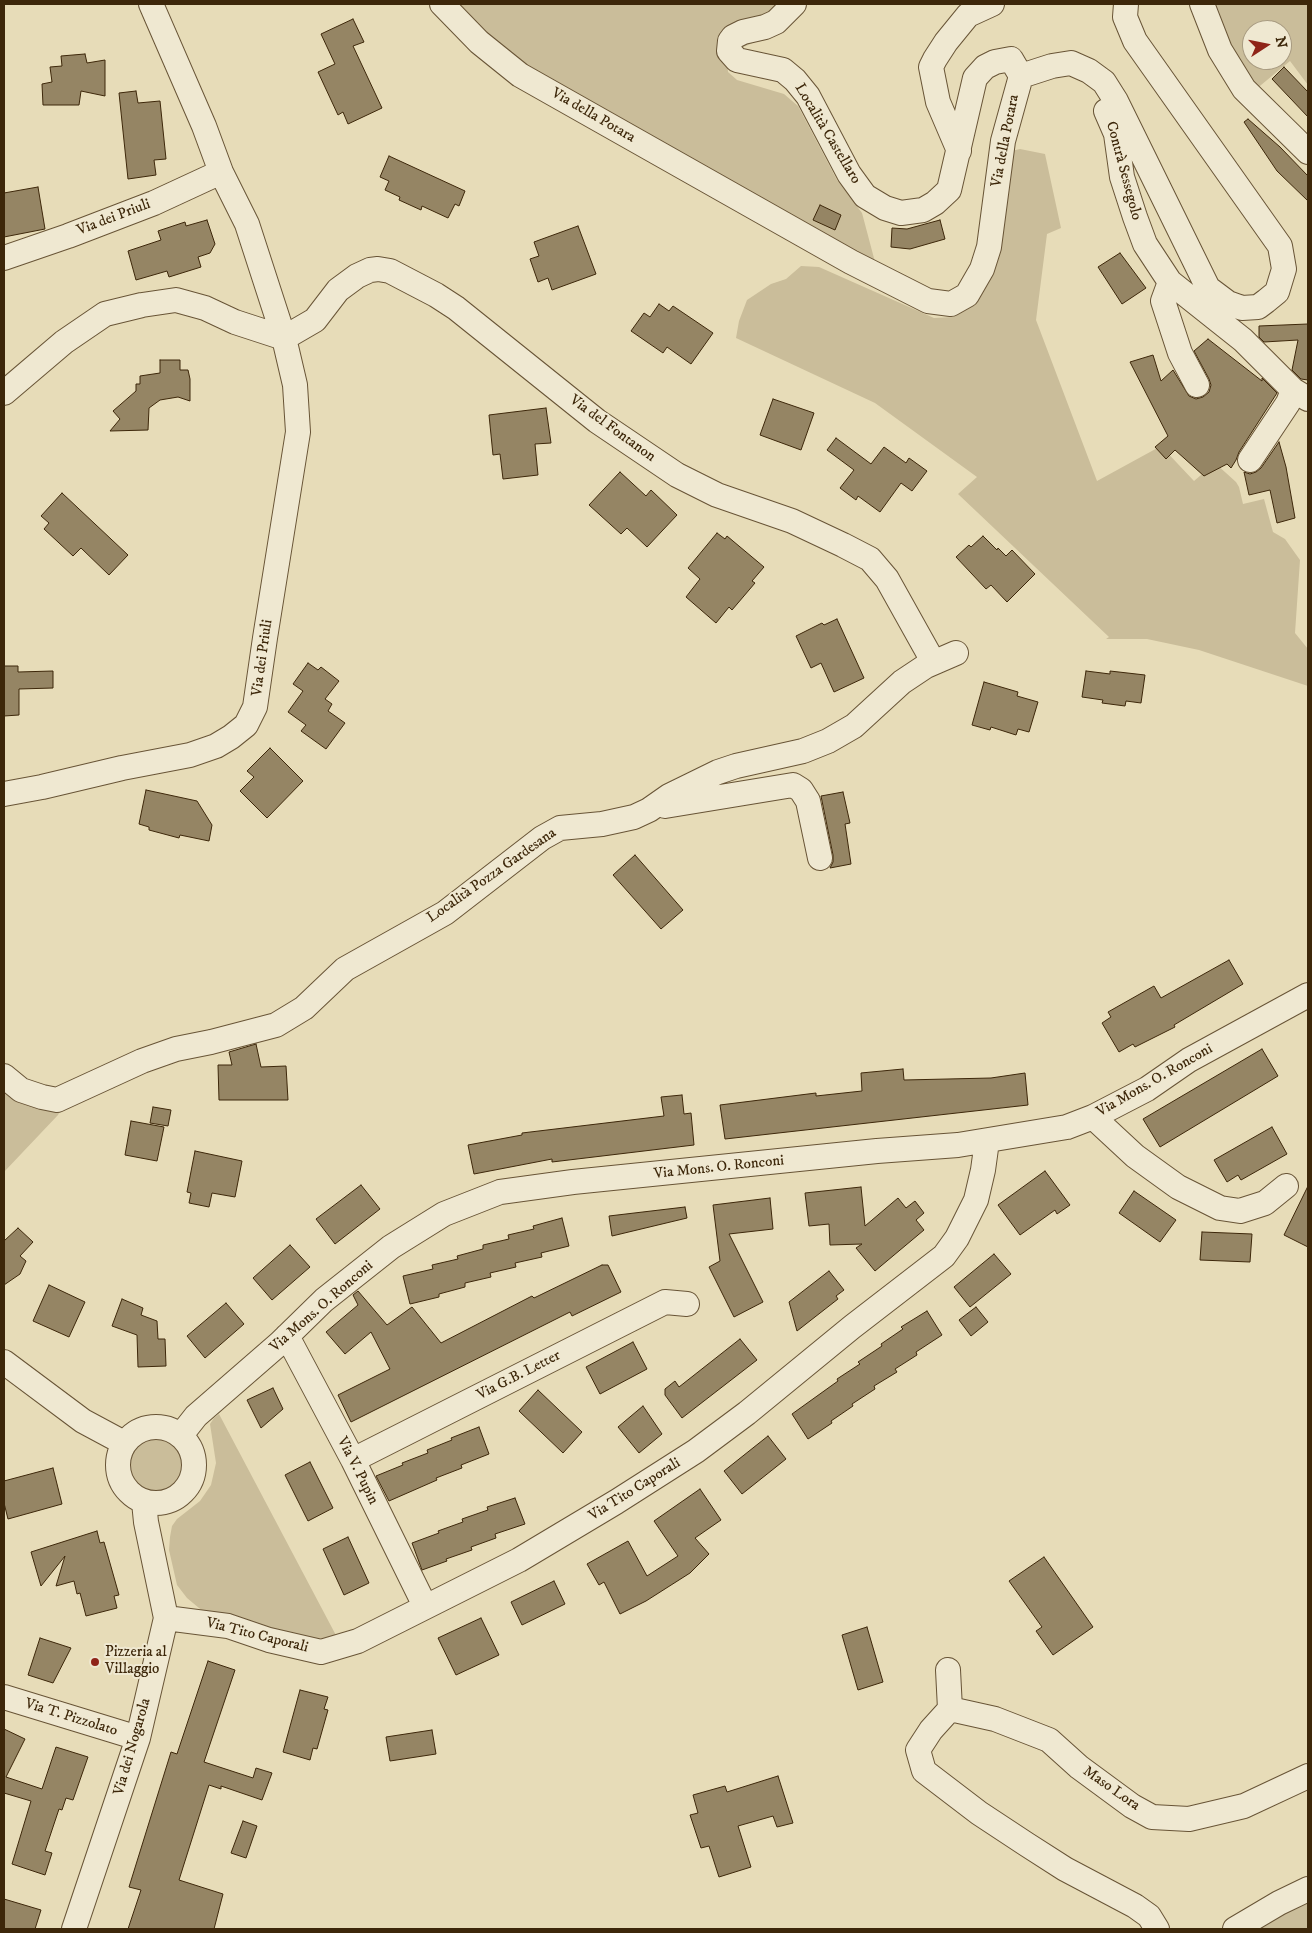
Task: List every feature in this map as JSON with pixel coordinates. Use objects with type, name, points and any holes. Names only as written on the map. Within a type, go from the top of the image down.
[{"type":"street","name":"Via dei Priuli","points":[[4,794],[42,788],[122,768],[190,755],[216,746],[231,737],[246,725],[256,708],[265,638],[298,432],[295,385],[284,338],[246,224],[221,172],[204,126],[151,4]]},
{"type":"street","name":"Via della Potara","points":[[442,4],[479,42],[520,75],[851,262],[928,301],[951,304],[967,295],[982,269],[989,247],[1003,141],[1021,76],[1052,66],[1071,63]]},
{"type":"street","name":"Località Castellaro","points":[[794,4],[776,22],[765,28],[743,32],[733,37],[730,41],[729,51],[737,60],[783,70],[795,80],[808,96],[849,174],[865,196],[885,208],[901,213],[923,210],[935,203],[949,190],[975,78],[990,64],[1011,59],[1021,76]]},
{"type":"street","points":[[959,151],[938,102],[931,67],[946,42],[968,15],[992,4]]},
{"type":"street","points":[[1071,63],[1089,71],[1104,82],[1116,101],[1208,288],[1228,303],[1242,308],[1258,307],[1277,292],[1284,269],[1280,246],[1135,41],[1125,18],[1126,4]]},
{"type":"street","points":[[1202,4],[1220,50],[1244,88],[1308,152]]},
{"type":"street","name":"Contrà Sessegolo","points":[[1071,63],[1094,91],[1109,116],[1116,134],[1122,177],[1135,217],[1145,244],[1170,282],[1243,340],[1301,394],[1288,403],[1250,460]]},
{"type":"street","name":"Via dei Priuli","points":[[4,258],[154,203],[221,172]]},
{"type":"street","name":"Via del Fontanon","points":[[284,338],[315,320],[338,290],[357,276],[370,270],[378,269],[390,271],[405,278],[456,308],[597,421],[677,475],[717,495],[792,521],[870,559],[887,579],[930,656]]},
{"type":"street","points":[[1170,282],[1163,301],[1180,353],[1197,385]]},
{"type":"street","points":[[4,393],[64,342],[105,314],[142,305],[176,300],[205,308],[235,322],[284,338]]},
{"type":"street","name":"Località Pozza Gardesana","points":[[4,1076],[21,1090],[42,1098],[57,1100],[142,1061],[176,1049],[276,1025],[304,1008],[345,969],[445,913],[548,835],[560,828],[602,824],[634,817],[649,810],[669,796],[718,772],[736,766],[803,751],[828,741],[854,726],[902,682],[926,666],[956,653]]},
{"type":"street","points":[[649,810],[793,785],[801,790],[808,801],[820,858]]},
{"type":"street","name":"Via Mons. O. Ronconi","points":[[181,1435],[196,1416],[287,1336],[324,1300],[391,1247],[444,1214],[500,1192],[573,1182],[877,1151],[958,1145],[1067,1127],[1093,1117],[1147,1089],[1189,1060],[1308,995]]},
{"type":"street","points":[[1093,1117],[1135,1156],[1178,1187],[1220,1208],[1240,1211],[1265,1203],[1286,1186]]},
{"type":"street","name":"Via Tito Caporali","points":[[166,1618],[228,1626],[269,1640],[321,1652],[358,1641],[519,1560],[696,1452],[944,1256],[957,1238],[976,1200],[987,1141]]},
{"type":"street","name":"Via G.B. Letter","points":[[353,1460],[665,1302],[687,1304]]},
{"type":"street","name":"Via V. Pupin","points":[[287,1336],[353,1460],[425,1606]]},
{"type":"street","points":[[4,1362],[84,1421],[124,1443]]},
{"type":"street","points":[[151,1426],[162,1426],[172,1429],[181,1435],[190,1446],[194,1458],[194,1471],[190,1484],[181,1494],[170,1501],[157,1504],[144,1502],[133,1496],[125,1488],[118,1466],[119,1454],[124,1443],[140,1429],[151,1426]]},
{"type":"street","name":"Via dei Nogarola","points":[[74,1929],[138,1738],[166,1618],[146,1522],[144,1502]]},
{"type":"street","points":[[948,1670],[950,1709],[931,1730],[918,1750],[924,1771],[979,1813],[1065,1869],[1135,1906],[1149,1916],[1157,1929]]},
{"type":"street","name":"Via T. Pizzolato","points":[[4,1697],[138,1738]]},
{"type":"street","name":"Maso Lora","points":[[950,1709],[996,1719],[1049,1740],[1079,1767],[1132,1806],[1152,1817],[1189,1818],[1244,1806],[1308,1776]]},
{"type":"street","points":[[1235,1929],[1279,1903],[1308,1889]]},
{"type":"shaded area","points":[[443,4],[790,4],[774,34],[741,48],[727,60],[728,72],[737,80],[784,94],[798,106],[837,180],[862,213],[875,262],[594,117]]},
{"type":"shaded area","points":[[1207,4],[1308,4],[1308,85],[1292,64],[1292,20],[1242,20],[1242,70],[1279,70],[1249,95]]},
{"type":"shaded area","points":[[1020,149],[1045,154],[1061,228],[1047,234],[1036,320],[1097,481],[1161,446],[1194,481],[1215,463],[1236,482],[1243,504],[1264,499],[1273,532],[1285,539],[1300,560],[1295,633],[1308,649],[1308,686],[1199,650],[1147,639],[1106,639],[1109,637],[958,494],[977,477],[875,403],[736,338],[739,321],[747,300],[771,284],[786,279],[801,266],[819,267],[934,318],[953,317],[976,302],[1007,152]]},
{"type":"shaded area","points":[[4,1079],[62,1107],[58,1115],[4,1172]]},
{"type":"shaded area","points":[[219,1414],[339,1641],[327,1645],[205,1613],[187,1598],[177,1585],[169,1550],[172,1526],[177,1519],[200,1501],[211,1485],[216,1463],[210,1424]]},
{"type":"shaded area","points":[[157,1437],[177,1445],[185,1465],[177,1485],[157,1493],[137,1485],[129,1465],[137,1445]]},
{"type":"shaded area","points":[[1308,1893],[1308,1929],[1249,1929]]},
{"type":"building","points":[[353,19],[364,42],[353,46],[382,108],[348,124],[343,112],[338,115],[318,72],[335,64],[321,34]]},
{"type":"building","points":[[85,54],[87,63],[105,60],[105,96],[81,91],[79,105],[43,105],[42,84],[52,82],[50,67],[62,66],[61,56]]},
{"type":"building","points":[[1281,70],[1287,70],[1308,92],[1308,117],[1272,79]]},
{"type":"building","points":[[136,91],[138,103],[160,101],[166,159],[154,160],[156,175],[128,179],[119,93]]},
{"type":"building","points":[[1248,119],[1280,147],[1308,176],[1308,201],[1277,171],[1244,122]]},
{"type":"building","points":[[389,156],[465,191],[459,206],[455,204],[448,218],[422,206],[421,210],[399,200],[400,197],[385,190],[389,181],[380,177]]},
{"type":"building","points":[[38,187],[45,229],[4,237],[4,193]]},
{"type":"building","points":[[820,205],[841,215],[835,230],[813,220]]},
{"type":"building","points":[[207,220],[215,244],[210,253],[198,257],[201,267],[169,277],[167,271],[136,280],[128,251],[161,240],[158,231],[185,222],[186,226]]},
{"type":"building","points":[[940,220],[945,239],[910,249],[891,247],[892,228],[907,229]]},
{"type":"building","points":[[578,226],[596,274],[552,290],[548,278],[538,282],[530,259],[539,256],[534,242]]},
{"type":"building","points":[[1120,253],[1146,288],[1122,304],[1098,267]]},
{"type":"building","points":[[659,304],[669,311],[673,306],[713,333],[691,364],[667,347],[663,353],[631,331],[644,313],[650,317]]},
{"type":"building","points":[[1308,324],[1308,380],[1301,379],[1292,370],[1298,340],[1264,342],[1259,337],[1259,326]]},
{"type":"building","points":[[1208,339],[1262,381],[1262,378],[1277,393],[1239,452],[1231,468],[1227,464],[1204,476],[1175,450],[1166,459],[1155,447],[1168,436],[1130,362],[1153,355],[1161,381],[1173,370],[1189,396],[1196,399],[1203,397],[1209,392],[1211,385],[1194,351]]},
{"type":"building","points":[[160,360],[180,360],[180,370],[188,370],[190,401],[178,397],[160,400],[149,408],[148,430],[110,431],[120,419],[113,411],[136,391],[136,384],[140,384],[140,376],[160,373]]},
{"type":"building","points":[[773,399],[814,413],[801,450],[760,435]]},
{"type":"building","points":[[546,408],[551,443],[535,444],[538,475],[503,479],[500,454],[493,455],[489,415]]},
{"type":"building","points":[[836,438],[871,464],[884,447],[906,463],[909,458],[927,471],[912,491],[901,483],[880,512],[858,496],[856,500],[840,488],[854,470],[827,450]]},
{"type":"building","points":[[1279,442],[1286,467],[1295,518],[1277,523],[1270,490],[1249,495],[1244,472],[1250,474],[1261,468]]},
{"type":"building","points":[[620,472],[646,496],[651,490],[677,515],[647,547],[627,528],[621,534],[589,505]]},
{"type":"building","points":[[62,493],[128,555],[109,575],[81,548],[73,556],[44,529],[49,523],[41,516]]},
{"type":"building","points":[[717,533],[725,539],[727,536],[764,567],[752,581],[755,583],[732,610],[729,607],[716,623],[686,597],[700,579],[688,568]]},
{"type":"building","points":[[983,536],[1006,556],[1012,550],[1035,574],[1007,602],[991,585],[986,589],[956,557]]},
{"type":"building","points":[[837,619],[864,678],[834,692],[821,663],[811,668],[796,636],[822,623],[824,625]]},
{"type":"building","points":[[308,663],[318,670],[321,667],[339,681],[325,699],[332,704],[328,711],[345,723],[326,749],[301,731],[306,725],[288,712],[303,691],[293,684]]},
{"type":"building","points":[[4,666],[18,666],[18,672],[53,671],[53,688],[19,689],[19,715],[4,716]]},
{"type":"building","points":[[1086,671],[1110,674],[1110,671],[1145,675],[1141,703],[1126,701],[1125,706],[1102,703],[1103,700],[1082,697]]},
{"type":"building","points":[[984,682],[1018,692],[1017,696],[1038,702],[1029,732],[1018,729],[1016,735],[991,727],[990,730],[972,725]]},
{"type":"building","points":[[270,748],[303,781],[267,818],[240,791],[254,777],[247,771]]},
{"type":"building","points":[[146,790],[197,801],[212,825],[209,841],[180,835],[179,838],[149,830],[149,827],[139,824]]},
{"type":"building","points":[[843,792],[850,823],[845,824],[851,864],[830,868],[833,862],[833,855],[821,796]]},
{"type":"building","points":[[635,855],[683,910],[661,929],[613,875]]},
{"type":"building","points":[[1229,960],[1243,984],[1174,1025],[1175,1027],[1135,1047],[1133,1044],[1119,1052],[1102,1023],[1111,1017],[1108,1012],[1154,986],[1161,998]]},
{"type":"building","points":[[256,1044],[261,1067],[286,1066],[288,1100],[219,1100],[218,1065],[232,1065],[229,1052]]},
{"type":"building","points":[[1262,1049],[1278,1076],[1160,1147],[1143,1119]]},
{"type":"building","points":[[903,1069],[904,1080],[991,1078],[1025,1073],[1028,1105],[725,1139],[720,1105],[816,1093],[816,1096],[862,1091],[861,1073]]},
{"type":"building","points":[[682,1095],[684,1114],[691,1113],[694,1145],[552,1162],[552,1159],[474,1174],[468,1145],[522,1135],[522,1133],[664,1116],[661,1097]]},
{"type":"building","points":[[153,1107],[171,1110],[168,1126],[150,1123]]},
{"type":"building","points":[[131,1121],[164,1127],[157,1161],[125,1155]]},
{"type":"building","points":[[1272,1127],[1287,1154],[1241,1180],[1238,1175],[1227,1182],[1214,1160]]},
{"type":"building","points":[[195,1151],[242,1161],[235,1197],[212,1193],[209,1207],[189,1203],[191,1193],[187,1192]]},
{"type":"building","points":[[1045,1171],[1070,1205],[1057,1214],[1055,1210],[1020,1235],[998,1205]]},
{"type":"building","points":[[361,1185],[380,1209],[335,1244],[316,1219]]},
{"type":"building","points":[[1308,1186],[1308,1247],[1284,1235]]},
{"type":"building","points":[[861,1187],[865,1226],[898,1198],[906,1208],[915,1201],[924,1213],[916,1220],[924,1230],[875,1271],[856,1248],[862,1244],[830,1245],[829,1224],[809,1226],[805,1193]]},
{"type":"building","points":[[1134,1191],[1176,1220],[1160,1242],[1119,1213]]},
{"type":"building","points":[[770,1198],[773,1229],[729,1234],[763,1302],[734,1317],[709,1267],[720,1261],[713,1205]]},
{"type":"building","points":[[685,1207],[687,1218],[612,1236],[609,1216]]},
{"type":"building","points":[[562,1218],[569,1246],[541,1253],[542,1257],[515,1263],[516,1267],[490,1273],[491,1277],[465,1283],[465,1287],[439,1294],[439,1297],[410,1304],[403,1276],[433,1269],[432,1265],[458,1259],[457,1256],[483,1249],[483,1245],[509,1239],[508,1235],[534,1229],[533,1226]]},
{"type":"building","points":[[18,1228],[33,1242],[20,1256],[26,1261],[20,1274],[4,1285],[4,1241]]},
{"type":"building","points":[[1202,1232],[1252,1234],[1250,1262],[1200,1260]]},
{"type":"building","points":[[290,1245],[310,1267],[272,1300],[253,1278]]},
{"type":"building","points":[[994,1254],[1011,1274],[970,1307],[954,1287]]},
{"type":"building","points":[[602,1265],[608,1265],[621,1292],[572,1316],[570,1312],[351,1422],[338,1395],[390,1369],[371,1332],[345,1354],[326,1332],[358,1305],[353,1295],[358,1291],[387,1325],[412,1307],[441,1343],[532,1296],[534,1298]]},
{"type":"building","points":[[829,1271],[844,1290],[836,1296],[838,1299],[797,1331],[789,1302]]},
{"type":"building","points":[[49,1285],[85,1302],[69,1337],[33,1321]]},
{"type":"building","points":[[122,1299],[143,1308],[141,1315],[157,1321],[158,1339],[165,1339],[166,1366],[138,1367],[137,1335],[112,1326]]},
{"type":"building","points":[[226,1303],[244,1324],[205,1358],[187,1336]]},
{"type":"building","points":[[976,1307],[988,1322],[971,1336],[959,1320]]},
{"type":"building","points":[[927,1311],[942,1335],[916,1352],[917,1355],[895,1369],[897,1372],[874,1386],[875,1389],[852,1404],[853,1406],[831,1421],[832,1423],[808,1439],[792,1414],[838,1381],[837,1379],[860,1364],[858,1362],[903,1329],[901,1327]]},
{"type":"building","points":[[740,1339],[757,1360],[682,1418],[665,1395],[665,1389],[675,1381],[679,1387]]},
{"type":"building","points":[[633,1342],[647,1369],[600,1394],[586,1367]]},
{"type":"building","points":[[273,1388],[283,1409],[261,1428],[247,1400]]},
{"type":"building","points":[[538,1390],[582,1432],[563,1453],[519,1411]]},
{"type":"building","points":[[643,1406],[662,1434],[639,1453],[618,1427]]},
{"type":"building","points":[[479,1427],[489,1454],[461,1465],[462,1468],[436,1478],[437,1480],[389,1501],[376,1476],[428,1453],[427,1450],[452,1440],[451,1438]]},
{"type":"building","points":[[768,1436],[786,1459],[742,1494],[724,1471]]},
{"type":"building","points":[[310,1462],[333,1508],[308,1521],[285,1475]]},
{"type":"building","points":[[53,1468],[62,1504],[8,1519],[4,1503],[4,1481]]},
{"type":"building","points":[[700,1489],[721,1520],[695,1538],[709,1554],[690,1573],[646,1601],[620,1614],[604,1582],[599,1585],[587,1564],[628,1541],[647,1576],[678,1556],[654,1521]]},
{"type":"building","points":[[515,1498],[525,1524],[495,1534],[496,1538],[471,1547],[472,1550],[422,1570],[412,1543],[463,1522],[462,1519],[488,1510],[487,1507]]},
{"type":"building","points":[[97,1531],[100,1543],[104,1542],[119,1595],[114,1596],[117,1608],[86,1616],[80,1593],[77,1594],[74,1581],[56,1586],[65,1556],[41,1586],[31,1552]]},
{"type":"building","points":[[348,1537],[369,1583],[344,1595],[323,1549]]},
{"type":"building","points":[[1044,1557],[1093,1627],[1053,1655],[1036,1631],[1042,1627],[1009,1581]]},
{"type":"building","points":[[554,1581],[565,1604],[522,1625],[511,1602]]},
{"type":"building","points":[[481,1618],[499,1655],[456,1675],[438,1638]]},
{"type":"building","points":[[867,1627],[883,1682],[858,1690],[842,1635]]},
{"type":"building","points":[[40,1638],[71,1648],[53,1683],[28,1675]]},
{"type":"building","points":[[208,1661],[235,1670],[204,1762],[253,1778],[256,1768],[272,1773],[262,1800],[221,1786],[221,1789],[209,1785],[179,1880],[223,1894],[214,1929],[128,1929],[141,1890],[129,1887],[171,1752],[177,1754]]},
{"type":"building","points":[[300,1690],[328,1697],[324,1709],[328,1710],[317,1749],[313,1748],[310,1760],[283,1752]]},
{"type":"building","points":[[4,1729],[25,1739],[6,1777],[42,1789],[56,1747],[88,1757],[73,1800],[66,1798],[62,1810],[59,1809],[45,1851],[52,1853],[45,1875],[12,1864],[31,1801],[4,1793]]},
{"type":"building","points":[[432,1730],[436,1754],[390,1761],[386,1737]]},
{"type":"building","points":[[778,1776],[793,1823],[777,1827],[773,1816],[738,1826],[751,1867],[719,1877],[709,1846],[701,1848],[690,1815],[698,1813],[693,1795],[725,1786],[727,1792]]},
{"type":"building","points":[[243,1821],[257,1826],[246,1858],[231,1853]]},
{"type":"building","points":[[4,1899],[41,1910],[35,1929],[4,1929]]},
{"type":"place","name":"Pizzeria al Villaggio","points":[[95,1662]]}]
